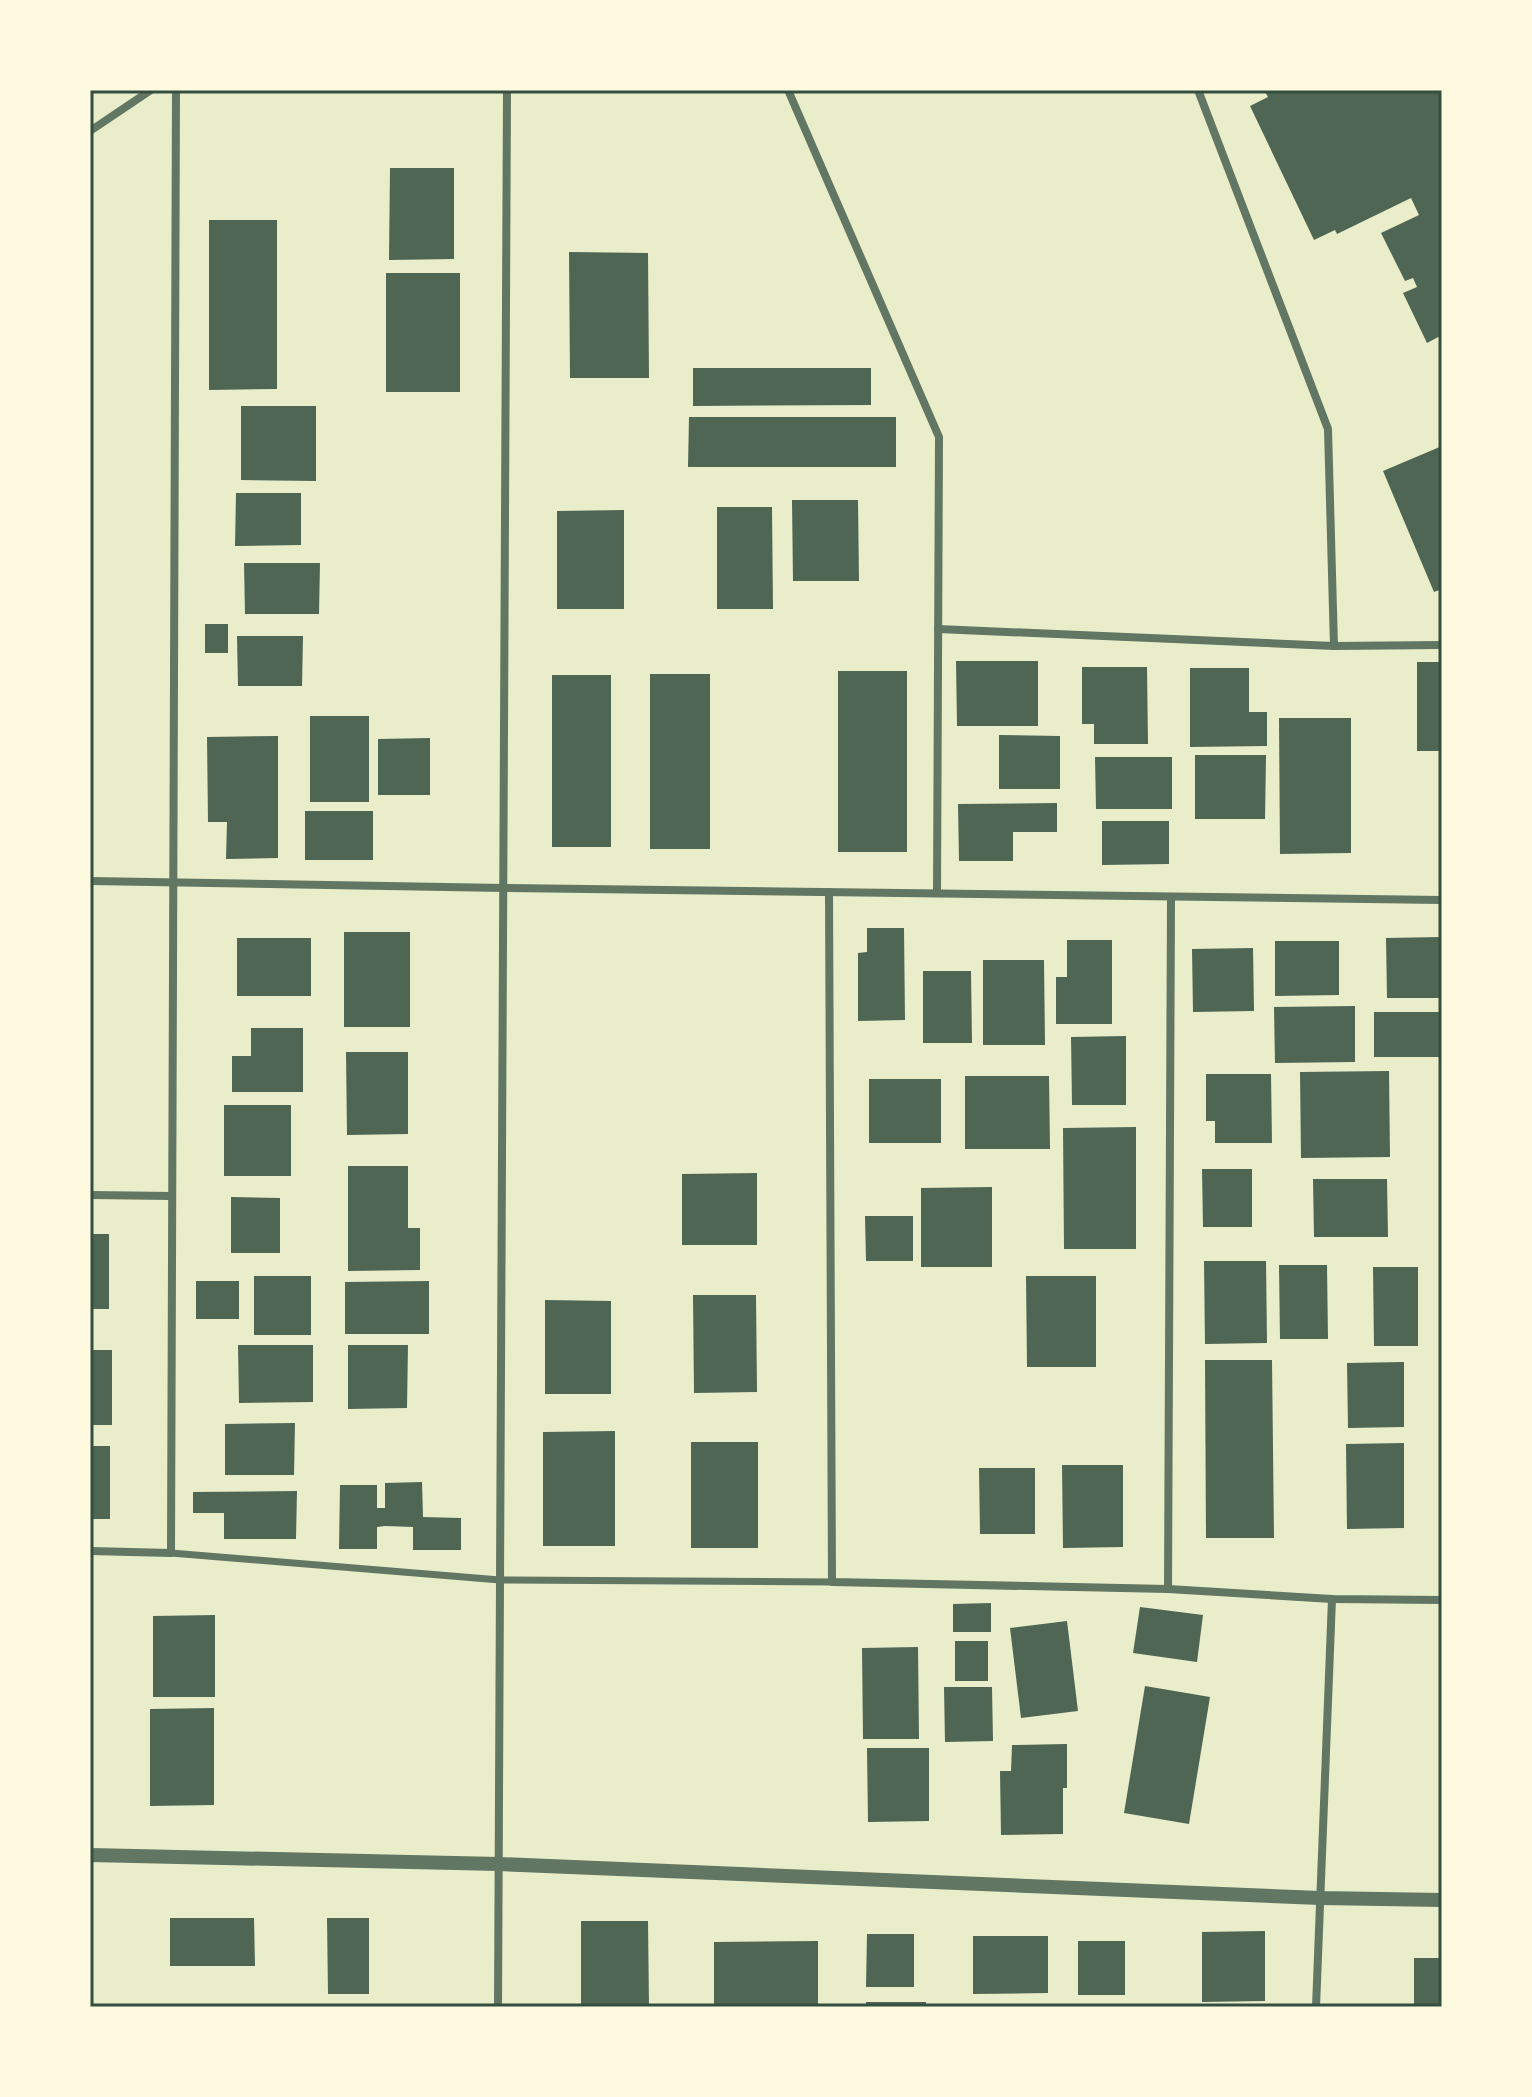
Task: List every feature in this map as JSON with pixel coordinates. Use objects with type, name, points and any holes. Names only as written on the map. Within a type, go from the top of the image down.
[{"type":"street","points":[[90,131],[151,90]]},
{"type":"street","points":[[171,1553],[176,90]]},
{"type":"street","points":[[498,2007],[507,90]]},
{"type":"street","points":[[788,90],[939,437],[937,893]]},
{"type":"street","points":[[1198,90],[1328,429],[1334,646]]},
{"type":"street","points":[[938,629],[1334,646],[1442,645]]},
{"type":"street","points":[[90,881],[1442,900]]},
{"type":"street","points":[[829,892],[832,1582]]},
{"type":"street","points":[[1168,1589],[1171,897]]},
{"type":"street","points":[[90,1195],[172,1196]]},
{"type":"street","points":[[90,1551],[171,1553],[500,1580],[832,1582],[1168,1589],[1332,1599],[1442,1600]]},
{"type":"street","points":[[1316,2007],[1332,1599]]},
{"type":"street","points":[[90,1855],[499,1864],[1320,1898],[1442,1900]]},
{"type":"building","points":[[1264,90],[1442,90],[1442,335],[1427,343],[1403,293],[1417,287],[1413,278],[1405,281],[1381,233],[1419,215],[1411,198],[1337,234],[1335,230],[1314,240],[1250,106],[1268,97]]},
{"type":"building","points":[[390,168],[454,168],[454,259],[389,260]]},
{"type":"building","points":[[209,220],[277,220],[277,389],[209,390]]},
{"type":"building","points":[[569,252],[648,253],[649,378],[570,378]]},
{"type":"building","points":[[386,273],[460,273],[460,392],[386,392]]},
{"type":"building","points":[[693,368],[871,368],[871,405],[693,406]]},
{"type":"building","points":[[241,406],[316,406],[316,481],[241,480]]},
{"type":"building","points":[[689,417],[896,417],[896,467],[688,467]]},
{"type":"building","points":[[1442,446],[1442,589],[1434,592],[1383,471]]},
{"type":"building","points":[[236,493],[301,493],[301,545],[235,546]]},
{"type":"building","points":[[792,500],[858,500],[859,581],[793,581]]},
{"type":"building","points":[[717,507],[772,507],[773,609],[717,609]]},
{"type":"building","points":[[624,510],[624,609],[557,609],[557,511]]},
{"type":"building","points":[[244,563],[320,563],[319,614],[245,614]]},
{"type":"building","points":[[205,624],[228,624],[228,653],[205,653]]},
{"type":"building","points":[[237,636],[303,636],[302,686],[238,686]]},
{"type":"building","points":[[956,661],[1038,661],[1038,726],[957,726]]},
{"type":"building","points":[[1417,662],[1442,662],[1442,751],[1417,751]]},
{"type":"building","points":[[1082,667],[1147,667],[1148,744],[1094,744],[1094,724],[1082,724]]},
{"type":"building","points":[[1190,668],[1249,668],[1249,712],[1267,712],[1267,746],[1190,747]]},
{"type":"building","points":[[838,671],[907,671],[907,852],[838,852]]},
{"type":"building","points":[[650,674],[710,674],[710,849],[650,849]]},
{"type":"building","points":[[552,675],[611,675],[611,847],[552,847]]},
{"type":"building","points":[[310,716],[369,716],[369,802],[310,802]]},
{"type":"building","points":[[1279,718],[1351,718],[1351,853],[1280,854]]},
{"type":"building","points":[[999,735],[1060,736],[1060,789],[999,789]]},
{"type":"building","points":[[278,736],[278,858],[226,859],[227,822],[208,822],[207,737]]},
{"type":"building","points":[[430,738],[430,795],[378,795],[378,739]]},
{"type":"building","points":[[1195,755],[1266,755],[1265,819],[1195,819]]},
{"type":"building","points":[[1095,757],[1172,757],[1172,809],[1096,809]]},
{"type":"building","points":[[1057,803],[1057,832],[1013,832],[1013,861],[959,861],[958,804]]},
{"type":"building","points":[[305,811],[373,811],[373,860],[305,860]]},
{"type":"building","points":[[1102,821],[1169,821],[1169,864],[1102,865]]},
{"type":"building","points":[[867,928],[904,928],[905,1020],[858,1021],[858,953],[867,952]]},
{"type":"building","points":[[344,932],[410,932],[410,1027],[344,1027]]},
{"type":"building","points":[[1441,937],[1441,998],[1387,998],[1386,938]]},
{"type":"building","points":[[237,938],[311,938],[311,996],[237,996]]},
{"type":"building","points":[[1067,940],[1112,940],[1112,1024],[1056,1024],[1056,977],[1067,977]]},
{"type":"building","points":[[1275,941],[1339,941],[1339,995],[1275,996]]},
{"type":"building","points":[[1253,948],[1254,1011],[1193,1012],[1192,949]]},
{"type":"building","points":[[983,960],[1044,960],[1045,1045],[983,1045]]},
{"type":"building","points":[[923,971],[971,971],[972,1043],[923,1043]]},
{"type":"building","points":[[1355,1006],[1355,1062],[1275,1063],[1274,1007]]},
{"type":"building","points":[[1374,1012],[1442,1012],[1442,1057],[1374,1057]]},
{"type":"building","points":[[251,1028],[303,1028],[303,1092],[232,1092],[232,1056],[251,1056]]},
{"type":"building","points":[[1126,1036],[1126,1105],[1072,1105],[1071,1037]]},
{"type":"building","points":[[346,1052],[408,1052],[408,1134],[347,1135]]},
{"type":"building","points":[[1389,1071],[1390,1157],[1301,1158],[1300,1072]]},
{"type":"building","points":[[1206,1074],[1271,1074],[1272,1143],[1215,1143],[1215,1121],[1206,1121]]},
{"type":"building","points":[[965,1076],[1049,1076],[1050,1149],[965,1149]]},
{"type":"building","points":[[869,1079],[941,1079],[941,1143],[869,1143]]},
{"type":"building","points":[[224,1105],[291,1105],[291,1176],[224,1176]]},
{"type":"building","points":[[1136,1127],[1136,1249],[1064,1249],[1063,1128]]},
{"type":"building","points":[[348,1166],[408,1166],[408,1228],[420,1228],[420,1270],[348,1271]]},
{"type":"building","points":[[1202,1169],[1252,1169],[1252,1227],[1203,1227]]},
{"type":"building","points":[[757,1173],[757,1245],[682,1245],[682,1174]]},
{"type":"building","points":[[1313,1179],[1387,1179],[1388,1237],[1314,1237]]},
{"type":"building","points":[[992,1187],[992,1267],[921,1267],[921,1188]]},
{"type":"building","points":[[231,1197],[280,1198],[280,1253],[231,1253]]},
{"type":"building","points":[[865,1216],[913,1216],[913,1261],[866,1261]]},
{"type":"building","points":[[90,1234],[109,1234],[109,1309],[90,1309]]},
{"type":"building","points":[[1204,1261],[1266,1261],[1267,1343],[1205,1344]]},
{"type":"building","points":[[1279,1265],[1327,1265],[1328,1339],[1280,1339]]},
{"type":"building","points":[[1373,1267],[1418,1267],[1418,1346],[1374,1346]]},
{"type":"building","points":[[254,1276],[311,1276],[311,1335],[254,1335]]},
{"type":"building","points":[[1026,1276],[1096,1276],[1096,1367],[1027,1367]]},
{"type":"building","points":[[196,1281],[239,1281],[239,1319],[196,1319]]},
{"type":"building","points":[[429,1281],[429,1334],[345,1334],[345,1282]]},
{"type":"building","points":[[693,1295],[756,1295],[757,1392],[694,1393]]},
{"type":"building","points":[[545,1300],[611,1301],[611,1394],[545,1394]]},
{"type":"building","points":[[238,1345],[313,1345],[313,1402],[239,1403]]},
{"type":"building","points":[[348,1345],[408,1345],[407,1408],[348,1409]]},
{"type":"building","points":[[90,1350],[112,1350],[112,1425],[90,1425]]},
{"type":"building","points":[[1205,1360],[1272,1360],[1274,1538],[1206,1538]]},
{"type":"building","points":[[1404,1362],[1404,1427],[1348,1428],[1347,1363]]},
{"type":"building","points":[[295,1423],[294,1475],[225,1475],[225,1424]]},
{"type":"building","points":[[615,1431],[615,1546],[543,1546],[543,1432]]},
{"type":"building","points":[[691,1442],[758,1442],[758,1548],[691,1548]]},
{"type":"building","points":[[1404,1443],[1404,1528],[1347,1529],[1346,1444]]},
{"type":"building","points":[[90,1446],[110,1446],[110,1519],[90,1519]]},
{"type":"building","points":[[1062,1465],[1123,1465],[1123,1547],[1063,1548]]},
{"type":"building","points":[[979,1468],[1035,1468],[1035,1534],[980,1534]]},
{"type":"building","points":[[422,1482],[423,1517],[461,1518],[461,1550],[413,1550],[413,1527],[385,1526],[377,1527],[377,1549],[339,1549],[340,1485],[377,1485],[377,1508],[385,1508],[385,1483]]},
{"type":"building","points":[[297,1491],[296,1539],[224,1539],[224,1513],[193,1513],[193,1492]]},
{"type":"building","points":[[991,1603],[991,1632],[953,1632],[953,1604]]},
{"type":"building","points":[[1140,1607],[1203,1615],[1197,1662],[1133,1653]]},
{"type":"building","points":[[215,1615],[215,1697],[153,1697],[153,1616]]},
{"type":"building","points":[[1067,1621],[1078,1711],[1021,1718],[1010,1628]]},
{"type":"building","points":[[955,1641],[988,1641],[988,1681],[955,1681]]},
{"type":"building","points":[[918,1647],[919,1739],[863,1739],[862,1648]]},
{"type":"building","points":[[1145,1686],[1210,1697],[1189,1824],[1124,1813]]},
{"type":"building","points":[[944,1687],[992,1687],[993,1741],[945,1742]]},
{"type":"building","points":[[214,1708],[214,1805],[150,1806],[150,1709]]},
{"type":"building","points":[[1067,1744],[1063,1834],[1001,1835],[1000,1771],[1011,1771],[1012,1745]]},
{"type":"building","points":[[867,1748],[929,1748],[929,1821],[868,1822]]},
{"type":"building","points":[[170,1918],[254,1918],[255,1966],[170,1966]]},
{"type":"building","points":[[327,1918],[369,1918],[369,1994],[328,1994]]},
{"type":"building","points":[[581,1921],[648,1921],[649,2007],[581,2007]]},
{"type":"building","points":[[1265,1931],[1265,2001],[1202,2002],[1202,1932]]},
{"type":"building","points":[[867,1934],[914,1934],[914,1987],[866,1987]]},
{"type":"building","points":[[973,1936],[1048,1936],[1048,1993],[973,1994]]},
{"type":"building","points":[[818,1941],[818,2007],[714,2007],[714,1942]]},
{"type":"building","points":[[1078,1941],[1125,1941],[1125,1995],[1078,1995]]},
{"type":"building","points":[[1414,1958],[1442,1958],[1442,2007],[1414,2007]]},
{"type":"building","points":[[866,2002],[926,2002],[926,2007],[866,2007]]}]
